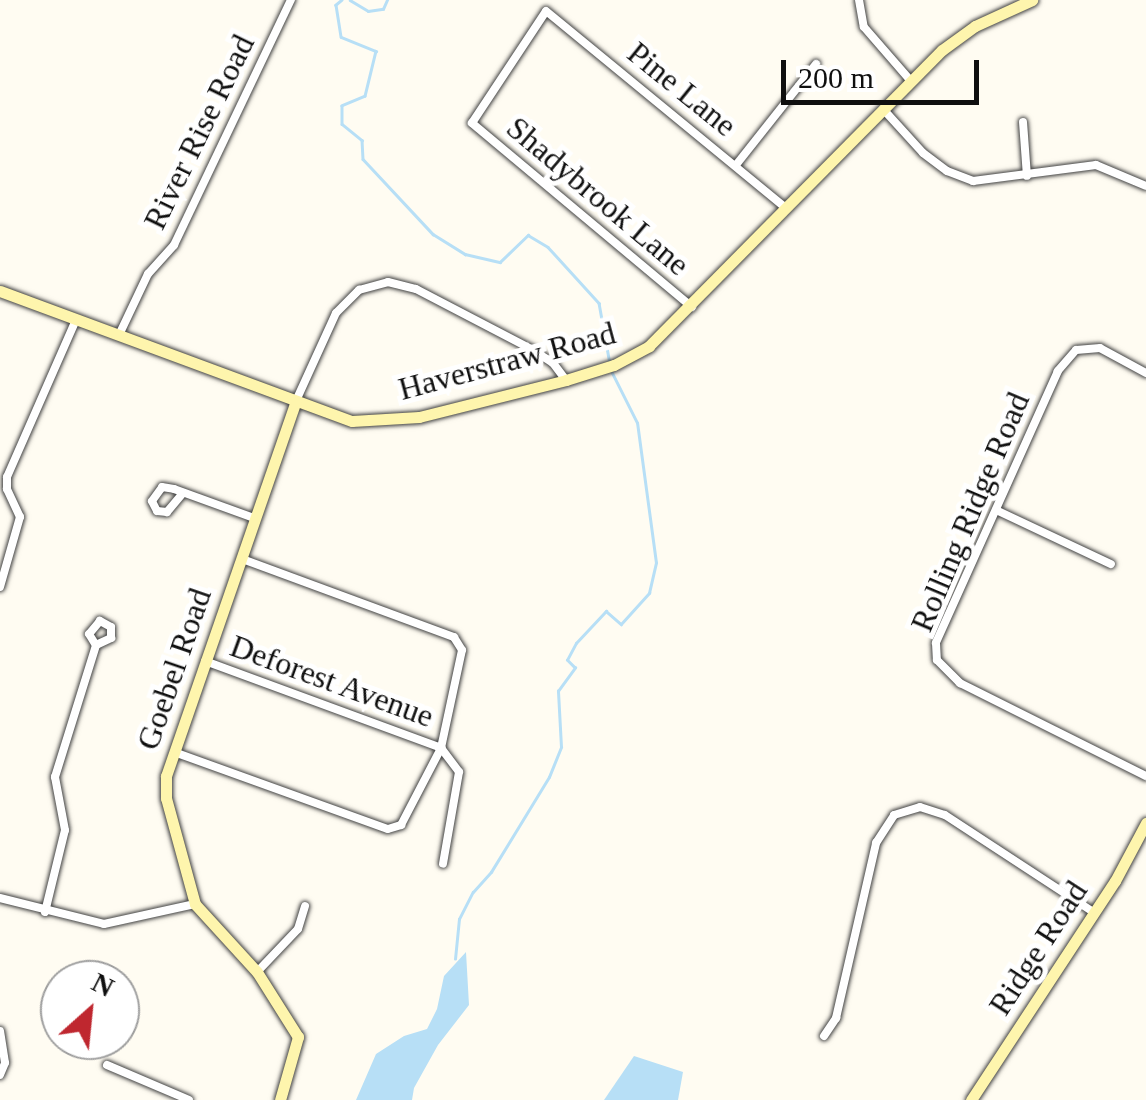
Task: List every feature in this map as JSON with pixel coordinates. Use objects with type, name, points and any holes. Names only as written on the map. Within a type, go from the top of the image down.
[{"type":"street","name":"River Rise Road","points":[[118,334],[148,274],[174,245],[291,0]]},
{"type":"street","points":[[860,0],[864,27],[910,81]]},
{"type":"street","name":"Haverstraw Road","points":[[0,290],[295,403],[352,420],[397,421],[566,380],[633,356],[692,307],[910,81],[975,26],[1032,0]]},
{"type":"street","name":"Pine Lane","points":[[472,123],[546,11],[786,207]]},
{"type":"street","points":[[736,165],[816,64]]},
{"type":"street","points":[[883,108],[923,153],[946,170],[973,181],[1096,165],[1146,186]]},
{"type":"street","points":[[1023,122],[1026,176]]},
{"type":"street","name":"Shadybrook Lane","points":[[472,123],[692,307]]},
{"type":"street","points":[[295,403],[336,312],[358,290],[388,282],[416,289],[532,350],[553,363],[566,380]]},
{"type":"street","points":[[0,588],[20,517],[7,490],[8,477],[76,320]]},
{"type":"street","name":"Rolling Ridge Road","points":[[1145,370],[1100,348],[1076,350],[1058,371],[940,628],[937,660],[960,684],[1146,776]]},
{"type":"street","name":"Goebel Road","points":[[280,1100],[298,1037],[257,972],[195,904],[166,798],[174,752],[295,403]]},
{"type":"street","points":[[184,494],[254,518]]},
{"type":"street","points":[[996,510],[1111,564]]},
{"type":"street","points":[[174,752],[377,828],[402,825],[442,748],[462,650],[454,637],[242,559]]},
{"type":"street","points":[[46,912],[64,830],[55,777],[96,645]]},
{"type":"street","name":"Deforest Avenue","points":[[205,660],[442,748]]},
{"type":"street","points":[[442,748],[459,772],[444,864]]},
{"type":"street","points":[[824,1036],[836,1018],[876,843],[894,815],[920,808],[945,815],[1095,912]]},
{"type":"street","name":"Ridge Road","points":[[971,1100],[1095,912],[1146,823]]},
{"type":"street","points":[[0,898],[104,924],[195,904]]},
{"type":"street","points":[[257,972],[298,930],[305,906]]},
{"type":"street","points":[[0,1031],[6,1063],[0,1075]]},
{"type":"street","points":[[107,1065],[189,1100]]},
{"type":"water","points":[[466,952],[469,1005],[438,1045],[414,1088],[412,1100],[356,1100],[376,1054],[404,1036],[427,1029],[437,1009],[444,976]]},
{"type":"water","points":[[634,1056],[683,1072],[678,1100],[604,1100]]},
{"type":"waterway","points":[[342,0],[336,5],[341,37],[376,51],[365,96],[342,106],[342,124],[362,140],[363,159],[433,234],[465,254],[500,262],[528,235],[548,247],[599,303],[610,364]]},
{"type":"waterway","points":[[350,0],[368,11],[383,9],[387,0]]},
{"type":"waterway","points":[[455,959],[459,919],[549,777],[561,747],[558,691],[575,668],[567,660],[576,643],[606,611],[621,624],[649,593],[656,563],[637,423],[611,371]]}]
